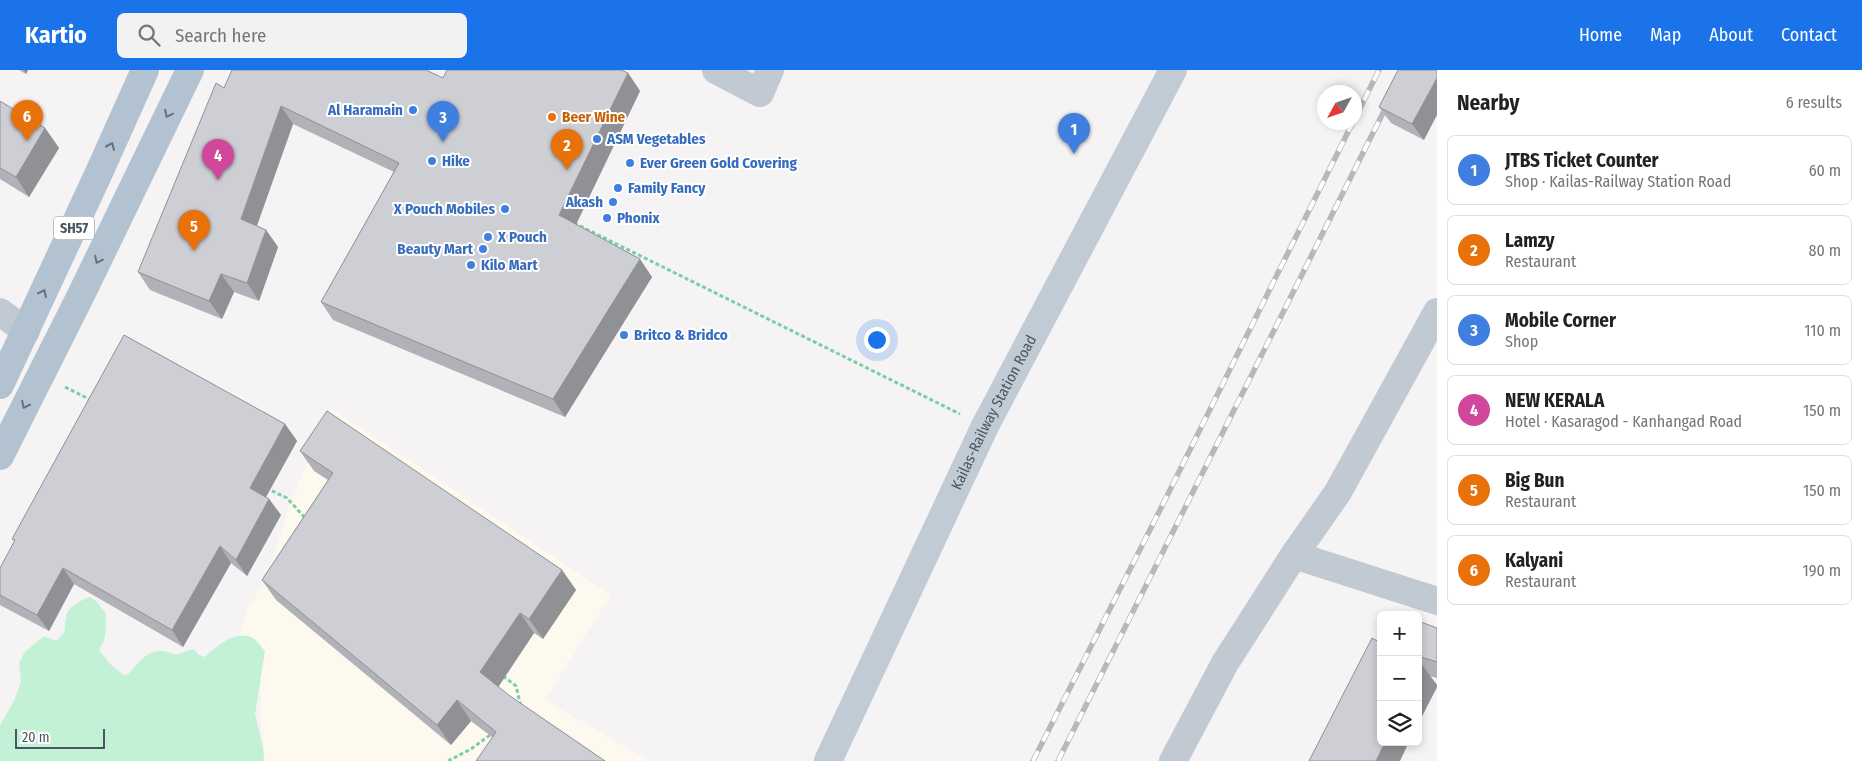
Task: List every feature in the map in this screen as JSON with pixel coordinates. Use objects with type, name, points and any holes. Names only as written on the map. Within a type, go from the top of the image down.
[{"type":"main road","name":"SH57","points":[[0,385],[145,70]]},
{"type":"main road","points":[[0,456],[80,297],[190,70]]},
{"type":"street","points":[[716,70],[760,93],[770,70]]},
{"type":"street","name":"Kailas-Railway Station Road","points":[[828,761],[985,426],[1173,70]]},
{"type":"street","points":[[0,312],[26,331]]},
{"type":"street","points":[[1173,761],[1225,662],[1294,555],[1338,492],[1437,312]]},
{"type":"street","points":[[1294,555],[1437,601]]},
{"type":"path","points":[[569,220],[985,426]]},
{"type":"path","points":[[40,375],[93,401]]},
{"type":"path","points":[[260,485],[287,498],[307,520]]},
{"type":"path","points":[[501,674],[516,686],[522,711]]},
{"type":"path","points":[[448,761],[471,750],[500,728]]},
{"type":"shaded area","points":[[332,409],[611,595],[545,700],[650,761],[265,761],[261,724],[260,663],[239,638],[248,608],[267,578],[289,506]]},
{"type":"green space","points":[[90,597],[96,601],[106,614],[105,637],[99,650],[110,664],[125,676],[144,657],[156,651],[178,654],[194,649],[199,655],[205,657],[215,648],[234,637],[248,636],[257,641],[265,651],[255,714],[263,747],[264,761],[0,761],[0,725],[14,701],[21,681],[19,663],[24,653],[44,636],[56,641],[65,630],[66,617],[69,610],[79,602]]},
{"type":"building","points":[[232,70],[426,70],[443,78],[447,70],[621,70],[628,73],[559,215],[640,259],[553,399],[321,302],[399,163],[281,106],[241,219],[266,230],[247,283],[221,274],[209,301],[138,272],[216,83],[224,88]]},
{"type":"building","points":[[1398,70],[1437,70],[1437,78],[1412,124],[1379,107]]},
{"type":"building","points":[[0,101],[45,128],[16,177],[0,168]]},
{"type":"building","points":[[124,335],[285,424],[250,488],[269,499],[236,560],[220,546],[172,630],[63,568],[37,615],[0,595],[0,568],[15,540],[12,539]]},
{"type":"building","points":[[327,411],[562,570],[529,619],[520,613],[480,672],[510,696],[605,761],[476,761],[496,732],[457,700],[437,725],[262,580],[333,473],[300,451]]},
{"type":"building","points":[[1422,622],[1437,628],[1437,662],[1422,657]]},
{"type":"building","points":[[1372,638],[1377,641],[1377,746],[1383,746],[1376,761],[1309,761]]},
{"type":"railway","points":[[1362,104],[1379,70]]},
{"type":"railway","points":[[1058,761],[1390,99]]},
{"type":"railway","points":[[1033,761],[1349,130]]},
{"type":"place","name":"Al Haramain","points":[[413,110]]},
{"type":"place","name":"Beer Wine","points":[[552,117]]},
{"type":"place","name":"ASM Vegetables","points":[[597,139]]},
{"type":"place","name":"Kalyani","points":[[27,141]]},
{"type":"place","name":"Mobile Corner","points":[[443,142]]},
{"type":"place","name":"JTBS Ticket Counter","points":[[1074,154]]},
{"type":"place","name":"Hike","points":[[432,161]]},
{"type":"place","name":"Ever Green Gold Covering","points":[[630,163]]},
{"type":"place","name":"Lamzy","points":[[567,170]]},
{"type":"place","name":"NEW KERALA","points":[[218,180]]},
{"type":"place","name":"Family Fancy","points":[[618,188]]},
{"type":"place","name":"Akash","points":[[613,202]]},
{"type":"place","name":"X Pouch Mobiles","points":[[505,209]]},
{"type":"place","name":"Phonix","points":[[607,218]]},
{"type":"place","name":"X Pouch","points":[[488,237]]},
{"type":"place","name":"Beauty Mart","points":[[483,249]]},
{"type":"place","name":"Big Bun","points":[[194,251]]},
{"type":"place","name":"Kilo Mart","points":[[471,265]]},
{"type":"place","name":"Britco & Bridco","points":[[624,335]]}]
